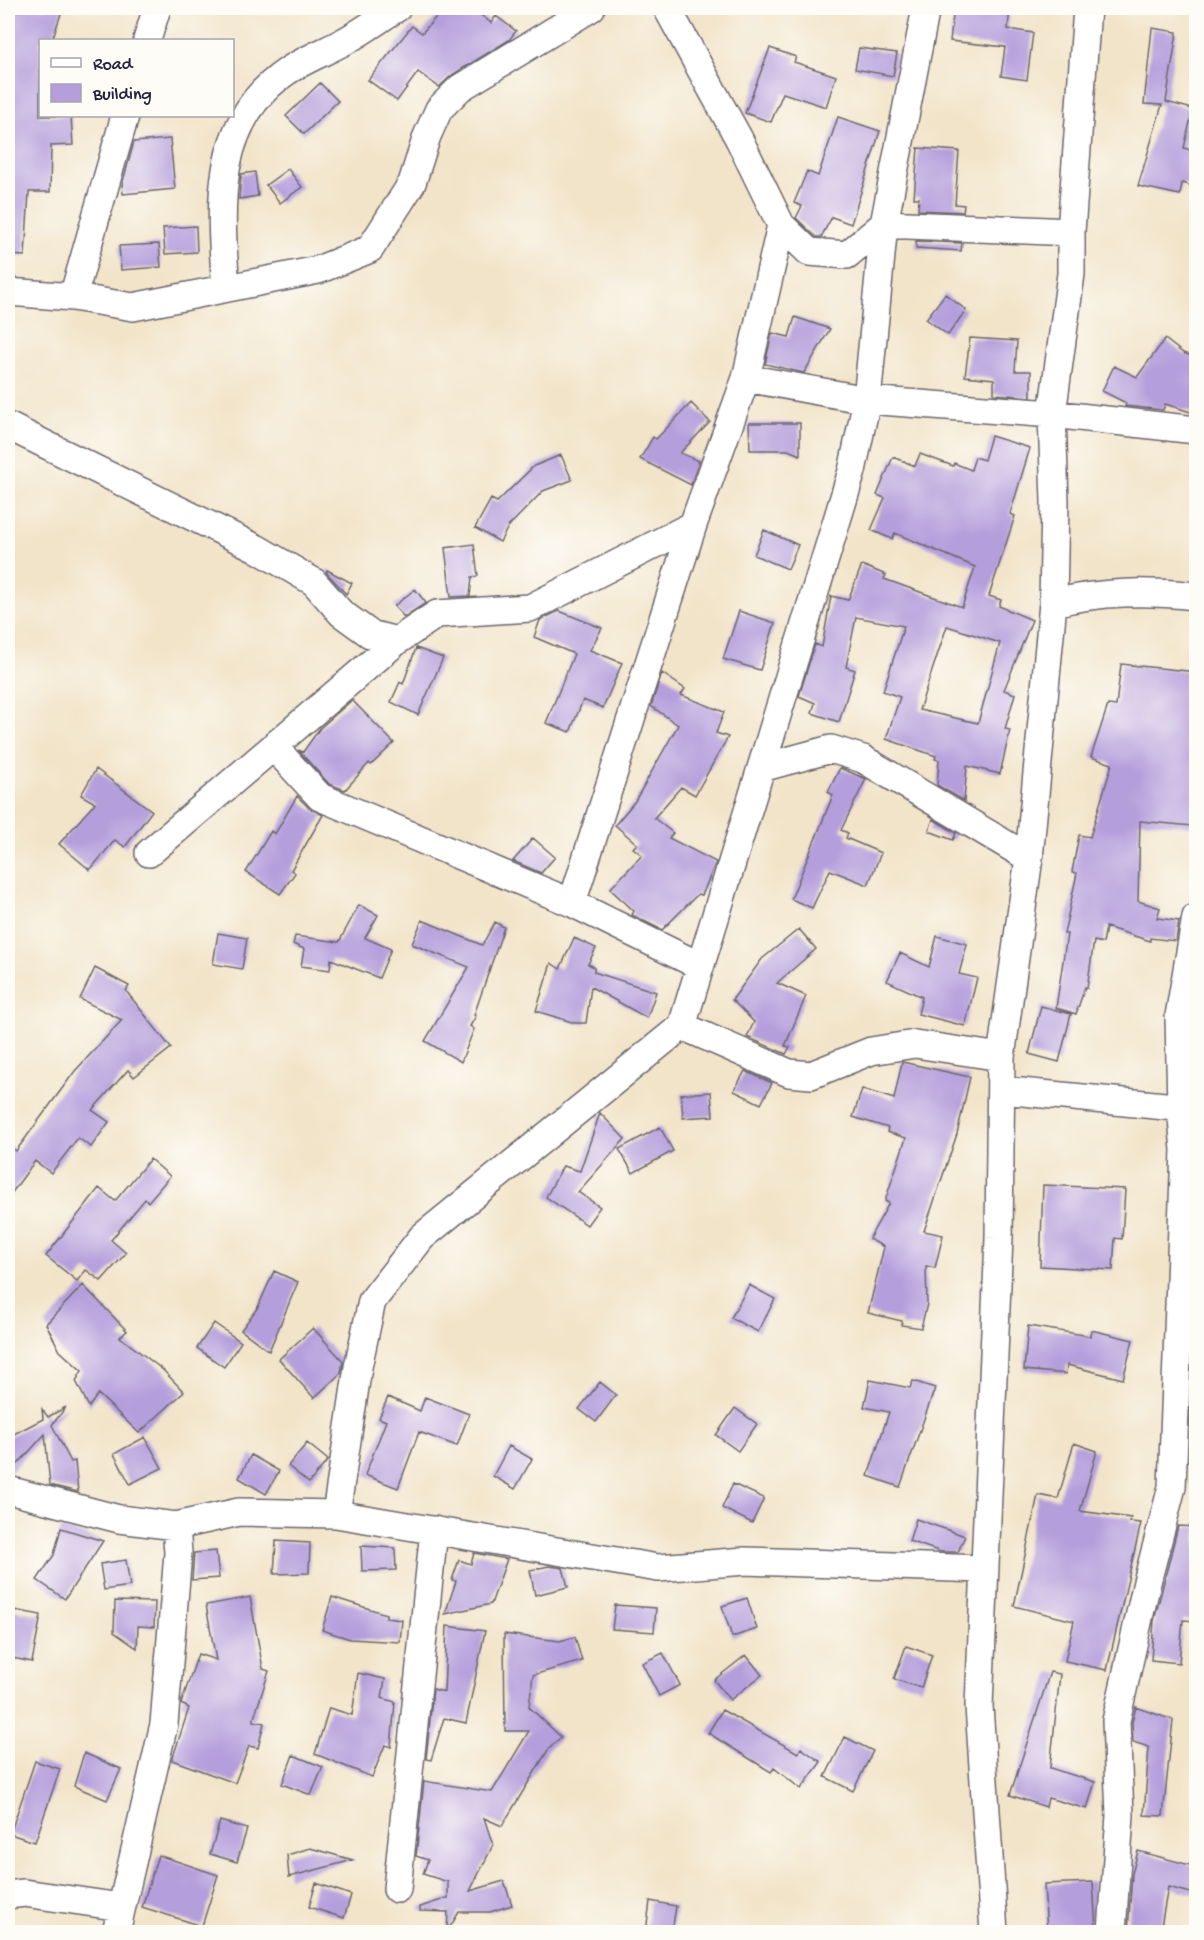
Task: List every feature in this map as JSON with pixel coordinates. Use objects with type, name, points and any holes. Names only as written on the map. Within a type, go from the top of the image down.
[{"type":"street","points":[[147,39],[157,8]]},
{"type":"street","points":[[226,288],[220,213],[227,156],[249,108],[286,72],[345,41],[397,8]]},
{"type":"street","points":[[8,292],[73,297],[133,307],[318,270],[370,249],[412,183],[427,136],[439,108],[460,88],[591,8]]},
{"type":"street","points":[[667,8],[739,139],[781,225],[809,252],[847,255],[884,224],[1071,232]]},
{"type":"street","points":[[336,1514],[358,1367],[372,1301],[422,1237],[682,1026],[852,471],[867,400],[884,224],[926,8]]},
{"type":"street","points":[[994,1932],[979,1706],[983,1569],[999,1238],[1001,1057],[1029,858],[1053,603],[1055,502],[1052,414],[1071,274],[1071,232],[1087,8]]},
{"type":"street","points":[[73,297],[125,117]]},
{"type":"street","points":[[572,903],[693,525],[746,378],[781,225]]},
{"type":"street","points":[[746,378],[867,400],[1052,414],[1197,430]]},
{"type":"street","points":[[8,426],[256,548],[314,582],[341,613],[370,634],[397,641]]},
{"type":"street","points":[[149,853],[397,641],[437,614],[530,608],[693,525]]},
{"type":"street","points":[[1053,603],[1091,593],[1153,592],[1197,596]]},
{"type":"street","points":[[274,747],[320,797],[572,903],[700,966]]},
{"type":"street","points":[[760,768],[831,749],[863,759],[1029,858]]},
{"type":"street","points":[[1112,1932],[1120,1815],[1116,1721],[1147,1582],[1172,1486],[1185,1150],[1189,1109],[1179,1016],[1197,917]]},
{"type":"street","points":[[682,1026],[789,1073],[811,1075],[871,1051],[915,1044],[1001,1057]]},
{"type":"street","points":[[1001,1090],[1189,1109]]},
{"type":"street","points":[[8,1490],[119,1519],[176,1526],[239,1512],[336,1514],[658,1568],[745,1561],[983,1569]]},
{"type":"street","points":[[8,1895],[24,1893],[119,1920],[164,1724],[178,1553],[176,1526]]},
{"type":"street","points":[[397,1889],[434,1530]]},
{"type":"building","points":[[10,8],[63,8],[52,39],[39,39],[39,117],[71,117],[73,145],[51,146],[50,192],[29,192],[25,256],[8,255],[8,80],[13,80]]},
{"type":"building","points":[[444,8],[472,8],[491,23],[496,16],[516,31],[509,40],[452,75],[439,87],[418,72],[397,101],[368,80],[412,26],[422,33]]},
{"type":"building","points":[[954,8],[1010,8],[1008,29],[1033,33],[1027,80],[1001,76],[1005,47],[950,41]]},
{"type":"building","points":[[1152,28],[1177,32],[1166,102],[1193,109],[1184,148],[1197,152],[1197,187],[1182,183],[1180,195],[1138,186],[1162,105],[1144,104]]},
{"type":"building","points":[[770,48],[796,57],[794,62],[836,76],[826,107],[783,93],[771,122],[745,113]]},
{"type":"building","points":[[859,48],[897,53],[893,76],[855,69]]},
{"type":"building","points":[[320,83],[338,101],[304,134],[286,116]]},
{"type":"building","points":[[838,117],[880,131],[851,224],[832,217],[821,237],[816,237],[796,218],[802,206],[794,203],[807,171],[818,176]]},
{"type":"building","points":[[170,139],[175,189],[123,194],[122,185],[134,142]]},
{"type":"building","points":[[918,148],[959,151],[955,204],[964,205],[963,212],[918,210],[919,198],[914,198]]},
{"type":"building","points":[[288,169],[302,187],[280,203],[266,185]]},
{"type":"building","points":[[255,172],[258,196],[239,199],[241,174]]},
{"type":"building","points":[[196,226],[197,252],[165,254],[163,228]]},
{"type":"building","points":[[916,241],[962,243],[961,251],[916,248]]},
{"type":"building","points":[[159,244],[161,267],[121,270],[119,246]]},
{"type":"building","points":[[945,294],[966,310],[948,335],[926,319]]},
{"type":"building","points":[[795,317],[830,329],[804,373],[765,364],[772,333],[789,337]]},
{"type":"building","points":[[970,338],[1017,341],[1015,371],[1031,371],[1031,397],[994,394],[994,379],[965,376]]},
{"type":"building","points":[[1165,339],[1183,353],[1197,358],[1197,414],[1165,404],[1163,410],[1125,406],[1126,403],[1102,391],[1114,366],[1137,377]]},
{"type":"building","points":[[691,403],[710,422],[680,453],[699,461],[691,485],[640,459],[653,437],[656,439]]},
{"type":"building","points":[[749,423],[800,423],[800,455],[788,450],[750,450]]},
{"type":"building","points":[[991,436],[1030,448],[1010,514],[1015,516],[989,596],[1001,600],[999,606],[1032,620],[1004,690],[1015,694],[1005,729],[1010,730],[1000,774],[967,766],[964,801],[937,785],[939,760],[935,759],[936,756],[886,739],[900,697],[883,691],[904,626],[856,617],[846,667],[855,670],[839,722],[812,713],[815,703],[799,696],[815,644],[822,647],[831,596],[848,600],[862,565],[886,575],[884,579],[962,607],[975,567],[895,533],[892,539],[871,530],[885,498],[877,495],[893,457],[915,466],[920,454],[971,470],[975,457],[984,460]],"holes":[[[947,626],[1000,643],[978,723],[919,710]]]},
{"type":"building","points":[[561,455],[572,480],[543,491],[508,527],[500,542],[475,528],[491,499],[497,502],[534,466]]},
{"type":"building","points":[[764,530],[798,545],[788,569],[754,555]]},
{"type":"building","points":[[474,544],[478,576],[472,577],[470,596],[451,597],[445,548]]},
{"type":"building","points":[[327,570],[352,583],[346,594],[326,572]]},
{"type":"building","points":[[415,589],[426,603],[404,617],[394,606]]},
{"type":"building","points":[[559,611],[602,628],[590,650],[622,663],[603,708],[583,700],[570,732],[546,723],[574,654],[534,637],[540,620]]},
{"type":"building","points":[[739,611],[775,623],[760,670],[723,659]]},
{"type":"building","points":[[416,648],[443,658],[418,715],[391,702],[400,682],[403,684]]},
{"type":"building","points":[[1121,664],[1197,672],[1197,782],[1192,826],[1140,821],[1138,901],[1160,908],[1157,918],[1179,921],[1176,941],[1150,938],[1150,941],[1106,927],[1103,943],[1094,941],[1087,988],[1085,987],[1076,1014],[1056,1008],[1067,934],[1064,934],[1077,873],[1072,872],[1079,835],[1090,837],[1112,764],[1091,757],[1108,705],[1116,706]]},
{"type":"building","points":[[662,673],[685,689],[681,695],[724,712],[716,733],[728,737],[695,795],[681,787],[654,818],[673,833],[669,838],[716,862],[702,895],[698,894],[662,930],[632,915],[634,911],[610,889],[642,855],[633,848],[637,844],[615,825],[635,801],[678,725],[651,706]]},
{"type":"building","points":[[352,700],[394,743],[371,765],[369,763],[345,790],[329,784],[298,750],[303,752],[320,728]]},
{"type":"building","points":[[840,768],[866,779],[841,830],[848,833],[846,838],[881,853],[868,885],[830,870],[812,908],[791,899],[833,795],[828,792]]},
{"type":"building","points":[[96,769],[152,811],[125,847],[115,840],[90,870],[59,844],[95,803],[81,795]]},
{"type":"building","points":[[297,796],[309,808],[323,815],[291,870],[295,873],[280,894],[246,872],[271,831],[275,834]]},
{"type":"building","points":[[933,819],[956,833],[953,840],[929,831]]},
{"type":"building","points":[[533,838],[555,857],[541,873],[513,861]]},
{"type":"building","points":[[359,905],[378,915],[365,938],[391,949],[379,978],[331,959],[330,970],[301,966],[304,949],[293,944],[295,936],[339,942]]},
{"type":"building","points":[[422,920],[482,945],[495,922],[504,927],[474,1015],[476,1016],[470,1026],[474,1029],[461,1062],[425,1041],[469,967],[412,944]]},
{"type":"building","points":[[799,929],[816,949],[777,983],[806,996],[785,1046],[790,1047],[786,1054],[747,1037],[754,1022],[732,1000],[762,959]]},
{"type":"building","points":[[218,933],[247,938],[242,969],[213,964]]},
{"type":"building","points":[[937,936],[967,944],[959,974],[977,978],[965,1026],[918,1014],[922,997],[887,981],[900,953],[929,967]]},
{"type":"building","points":[[574,938],[596,948],[588,964],[594,967],[594,972],[656,992],[647,1018],[591,987],[586,1023],[575,1023],[536,1011],[551,963],[560,969]]},
{"type":"building","points":[[95,968],[129,986],[126,991],[171,1048],[134,1077],[128,1070],[92,1110],[109,1122],[91,1147],[78,1138],[51,1173],[35,1161],[8,1198],[8,1145],[16,1151],[75,1071],[122,1020],[80,999]]},
{"type":"building","points":[[1041,1006],[1071,1014],[1059,1062],[1029,1054]]},
{"type":"building","points":[[902,1062],[970,1077],[957,1134],[924,1231],[943,1235],[935,1268],[926,1266],[927,1304],[921,1328],[901,1325],[902,1321],[868,1313],[884,1247],[869,1239],[889,1203],[885,1201],[906,1138],[887,1132],[888,1128],[853,1117],[862,1089],[894,1099]]},
{"type":"building","points":[[745,1071],[772,1083],[761,1104],[734,1091]]},
{"type":"building","points":[[711,1092],[713,1116],[683,1118],[681,1094]]},
{"type":"building","points":[[600,1113],[625,1139],[578,1192],[600,1207],[587,1225],[546,1197],[563,1166],[580,1171]]},
{"type":"building","points":[[660,1127],[673,1151],[633,1173],[619,1149]]},
{"type":"building","points":[[150,1159],[170,1176],[148,1202],[145,1199],[111,1240],[126,1253],[101,1281],[86,1270],[77,1281],[46,1256],[99,1188],[115,1201]]},
{"type":"building","points":[[1043,1185],[1125,1189],[1122,1239],[1115,1238],[1113,1270],[1040,1266]]},
{"type":"building","points":[[274,1271],[298,1282],[269,1351],[241,1330],[258,1307]]},
{"type":"building","points":[[83,1285],[127,1331],[120,1337],[163,1370],[184,1392],[139,1433],[98,1394],[89,1407],[76,1381],[82,1371],[60,1351],[46,1324]]},
{"type":"building","points":[[749,1285],[775,1299],[758,1332],[731,1318]]},
{"type":"building","points":[[214,1323],[241,1342],[224,1367],[197,1348]]},
{"type":"building","points":[[1028,1326],[1090,1336],[1091,1330],[1133,1340],[1123,1379],[1067,1365],[1066,1374],[1024,1370]]},
{"type":"building","points":[[313,1328],[343,1361],[341,1373],[314,1398],[279,1359]]},
{"type":"building","points":[[1193,1347],[1197,1348],[1197,1428],[1190,1428]]},
{"type":"building","points":[[870,1380],[910,1388],[913,1381],[935,1388],[900,1487],[868,1476],[889,1412],[864,1407]]},
{"type":"building","points":[[600,1382],[616,1395],[596,1422],[579,1409]]},
{"type":"building","points":[[388,1397],[420,1411],[425,1397],[469,1414],[457,1446],[419,1432],[398,1488],[365,1475],[386,1421],[379,1418]]},
{"type":"building","points":[[66,1407],[52,1425],[71,1462],[75,1461],[78,1492],[50,1485],[45,1434],[8,1475],[8,1437],[43,1419],[42,1409],[48,1417]]},
{"type":"building","points":[[735,1408],[757,1424],[738,1451],[716,1435]]},
{"type":"building","points":[[145,1437],[162,1468],[130,1484],[114,1454]]},
{"type":"building","points":[[307,1443],[328,1460],[309,1483],[288,1466]]},
{"type":"building","points":[[1074,1443],[1097,1451],[1080,1511],[1131,1518],[1130,1522],[1141,1523],[1107,1670],[1065,1661],[1074,1621],[1014,1606],[1038,1495],[1058,1499]]},
{"type":"building","points":[[509,1446],[532,1459],[515,1489],[493,1476]]},
{"type":"building","points":[[251,1455],[279,1471],[266,1494],[239,1478]]},
{"type":"building","points":[[733,1484],[764,1498],[752,1523],[722,1508]]},
{"type":"building","points":[[916,1519],[965,1536],[958,1552],[941,1552],[909,1541]]},
{"type":"building","points":[[1178,1526],[1197,1527],[1197,1621],[1183,1620],[1179,1663],[1151,1660],[1154,1621]]},
{"type":"building","points":[[61,1528],[103,1541],[65,1599],[37,1580],[54,1555]]},
{"type":"building","points":[[276,1541],[310,1543],[309,1573],[274,1574]]},
{"type":"building","points":[[361,1546],[395,1548],[396,1570],[362,1571]]},
{"type":"building","points":[[216,1551],[219,1578],[192,1580],[194,1553]]},
{"type":"building","points":[[474,1553],[507,1559],[491,1604],[445,1614],[456,1581],[452,1580],[459,1560],[471,1564]]},
{"type":"building","points":[[126,1560],[130,1586],[104,1590],[100,1564]]},
{"type":"building","points":[[549,1566],[563,1568],[568,1587],[535,1595],[530,1570]]},
{"type":"building","points":[[250,1597],[263,1669],[269,1671],[253,1721],[264,1723],[258,1748],[249,1746],[235,1783],[172,1760],[189,1708],[181,1704],[198,1654],[216,1660],[206,1605]]},
{"type":"building","points":[[332,1597],[386,1614],[386,1618],[402,1620],[400,1642],[350,1639],[322,1630]]},
{"type":"building","points":[[747,1598],[757,1629],[732,1637],[722,1606]]},
{"type":"building","points":[[115,1601],[155,1602],[154,1627],[138,1626],[137,1648],[114,1632]]},
{"type":"building","points":[[615,1605],[656,1608],[654,1632],[612,1629]]},
{"type":"building","points":[[14,1610],[41,1615],[32,1662],[8,1657],[8,1642]]},
{"type":"building","points":[[447,1626],[485,1631],[466,1723],[444,1718],[431,1760],[426,1759],[433,1689],[444,1692]]},
{"type":"building","points":[[504,1634],[560,1641],[575,1637],[582,1661],[533,1675],[529,1707],[561,1737],[548,1750],[502,1826],[484,1818],[493,1845],[470,1891],[504,1881],[512,1905],[490,1912],[459,1912],[447,1932],[448,1912],[420,1911],[420,1907],[448,1898],[448,1882],[423,1874],[428,1860],[416,1856],[424,1781],[492,1792],[529,1731],[505,1731]]},
{"type":"building","points":[[906,1646],[932,1655],[921,1688],[894,1679]]},
{"type":"building","points":[[663,1653],[680,1685],[659,1696],[642,1663]]},
{"type":"building","points":[[746,1655],[762,1675],[730,1700],[714,1680]]},
{"type":"building","points":[[1050,1672],[1060,1674],[1050,1768],[1095,1782],[1087,1809],[1048,1798],[1046,1807],[1010,1795]]},
{"type":"building","points":[[358,1673],[385,1679],[382,1698],[395,1702],[391,1747],[385,1745],[372,1777],[315,1754],[329,1708],[352,1715]]},
{"type":"building","points":[[1136,1707],[1173,1720],[1163,1816],[1144,1815],[1149,1747],[1133,1742],[1132,1722]]},
{"type":"building","points":[[722,1710],[798,1753],[801,1748],[821,1762],[801,1789],[774,1768],[771,1772],[708,1733]]},
{"type":"building","points":[[845,1737],[873,1751],[853,1791],[825,1777]]},
{"type":"building","points":[[84,1753],[121,1769],[107,1800],[74,1786]]},
{"type":"building","points":[[293,1755],[323,1767],[311,1795],[282,1784]]},
{"type":"building","points":[[35,1761],[60,1769],[35,1842],[10,1834]]},
{"type":"building","points":[[220,1821],[247,1829],[237,1862],[210,1854]]},
{"type":"building","points":[[310,1848],[353,1860],[289,1877],[287,1855]]},
{"type":"building","points":[[1138,1851],[1197,1867],[1197,1895],[1168,1887],[1160,1932],[1128,1932],[1132,1874]]},
{"type":"building","points":[[158,1855],[218,1875],[202,1926],[142,1907]]},
{"type":"building","points":[[1093,1882],[1096,1930],[1047,1932],[1044,1884]]},
{"type":"building","points":[[316,1883],[351,1895],[344,1918],[309,1907]]},
{"type":"building","points":[[650,1901],[676,1906],[672,1932],[646,1932]]}]
